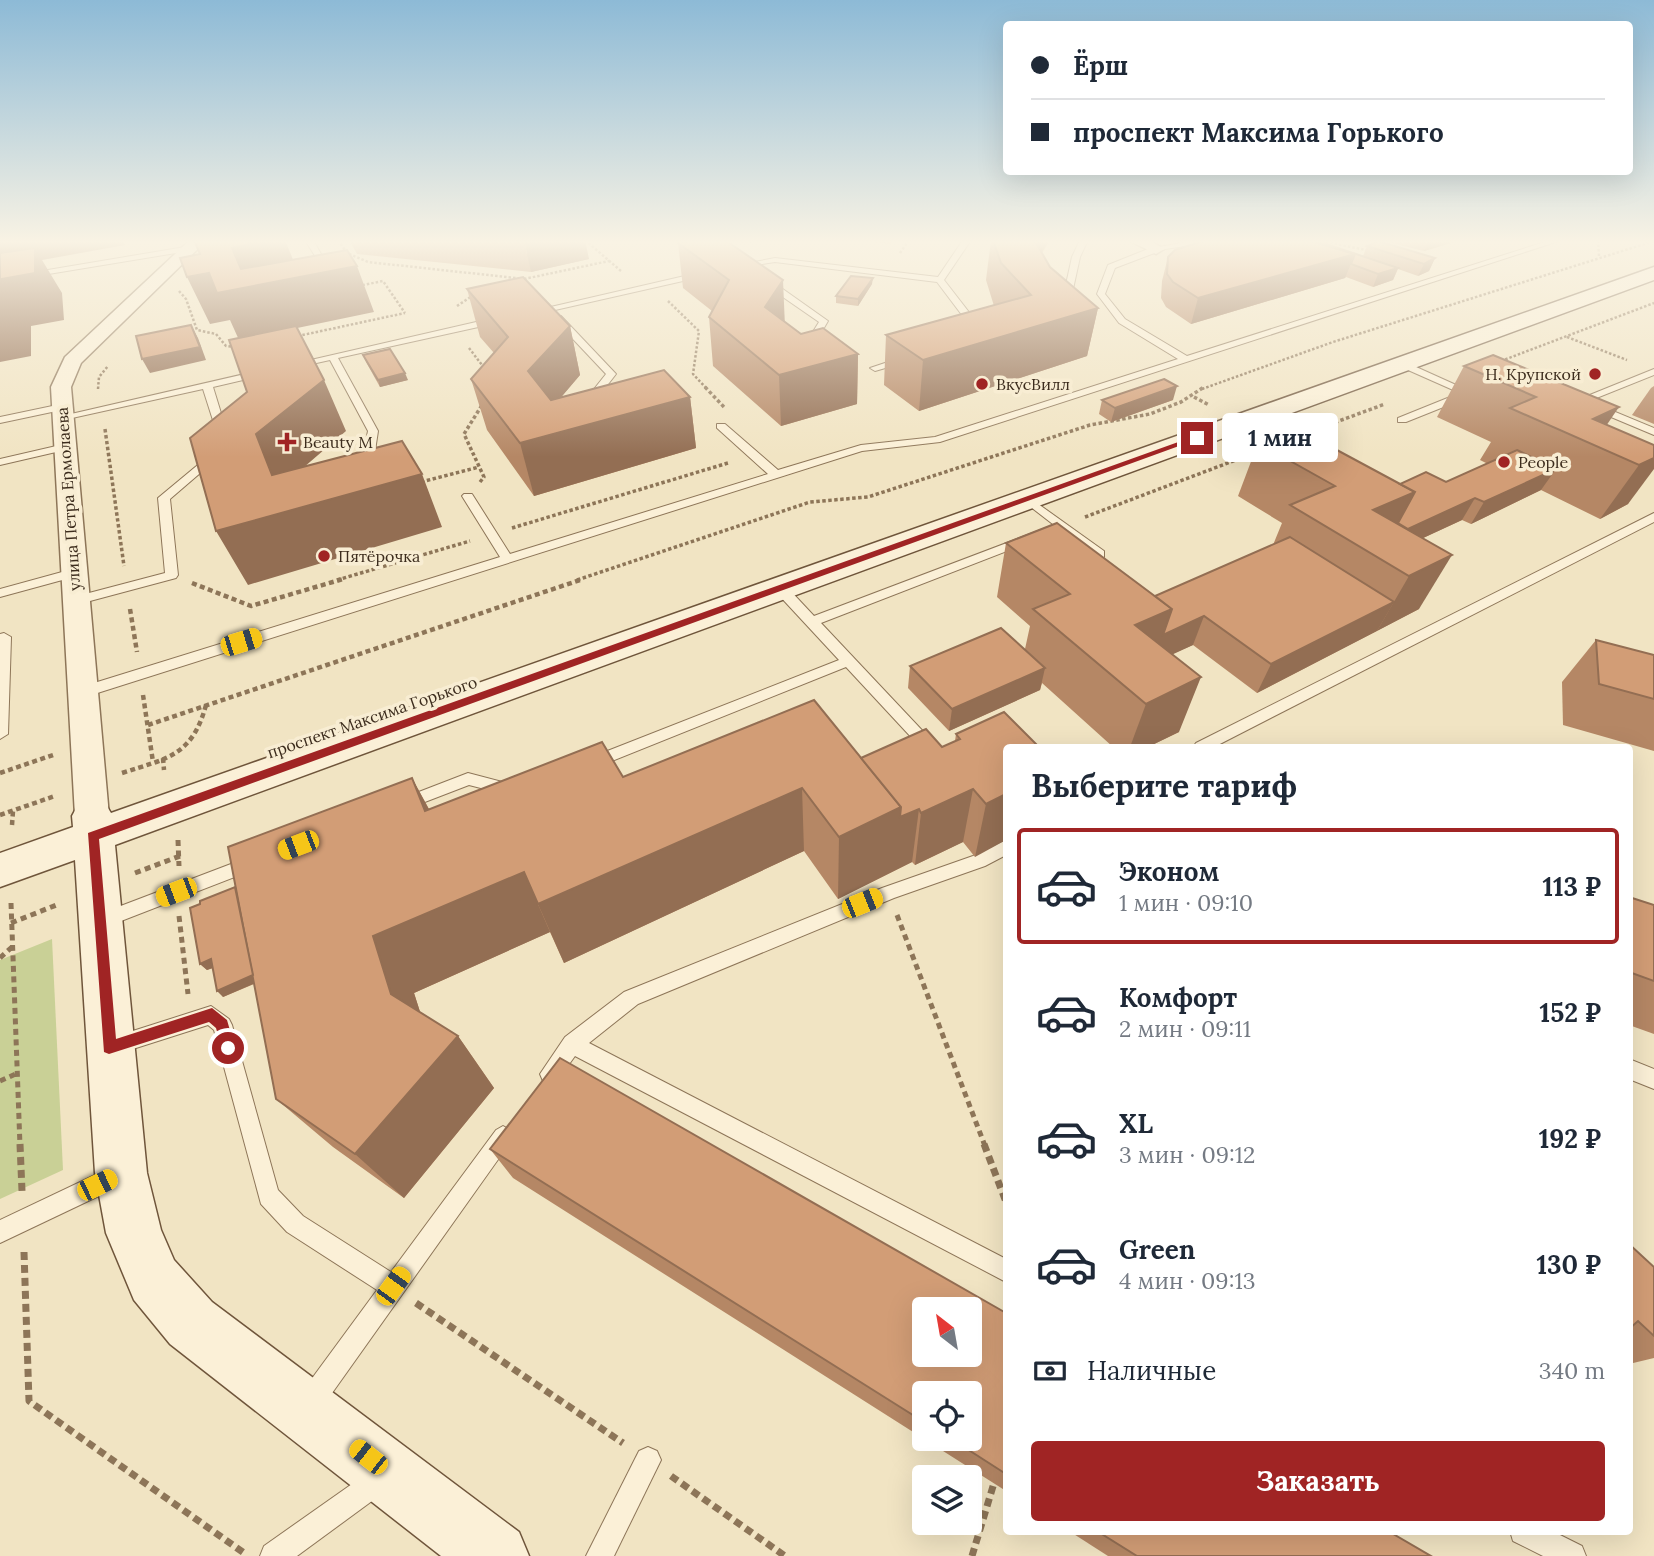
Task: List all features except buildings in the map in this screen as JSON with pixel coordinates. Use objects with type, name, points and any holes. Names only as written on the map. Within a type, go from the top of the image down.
[{"type":"main road","name":"проспект Максима Горького","points":[[1395,361],[1522,313]]},
{"type":"main road","name":"проспект Максима Горького","points":[[8,828],[83,815],[775,582],[1537,313]]},
{"type":"main road","name":"проспект Максима Горького","points":[[5,880],[83,815]]},
{"type":"main road","points":[[83,815],[84,911],[109,1048],[121,1173],[134,1233],[154,1280],[191,1323],[495,1556]]},
{"type":"street","name":"улица Петра Ермолаева","points":[[83,815],[83,692],[61,387],[72,361],[123,313]]},
{"type":"lane","points":[[522,314],[528,313]]},
{"type":"lane","points":[[553,313],[611,374],[584,408]]},
{"type":"lane","points":[[805,353],[824,321],[812,313]]},
{"type":"lane","points":[[964,313],[982,336],[969,340]]},
{"type":"lane","points":[[1115,313],[1122,321],[1186,360]]},
{"type":"lane","points":[[83,692],[861,447],[936,440],[1337,313]]},
{"type":"lane","points":[[283,368],[508,317]]},
{"type":"lane","points":[[875,368],[916,356]]},
{"type":"lane","points":[[333,357],[373,431],[364,480]]},
{"type":"lane","points":[[1395,361],[1481,399]]},
{"type":"lane","points":[[0,420],[102,408],[270,371]]},
{"type":"lane","points":[[1568,406],[1654,372]]},
{"type":"lane","points":[[75,601],[172,575],[164,498],[226,446],[207,385]]},
{"type":"lane","points":[[1402,420],[1469,393]]},
{"type":"lane","points":[[1581,401],[1654,432]]},
{"type":"lane","points":[[722,426],[775,474]]},
{"type":"lane","points":[[0,462],[65,447]]},
{"type":"lane","points":[[1019,494],[1100,554]]},
{"type":"lane","points":[[468,496],[507,558]]},
{"type":"lane","points":[[1207,744],[1654,517]]},
{"type":"lane","points":[[811,622],[1062,526]]},
{"type":"lane","points":[[0,593],[73,573]]},
{"type":"lane","points":[[775,582],[942,761]]},
{"type":"lane","points":[[0,638],[4,637],[0,734]]},
{"type":"lane","points":[[570,772],[849,661]]},
{"type":"lane","points":[[392,808],[468,779],[519,792],[532,787]]},
{"type":"lane","points":[[540,1088],[572,1044],[631,998],[888,892],[979,861],[1003,849]]},
{"type":"lane","points":[[84,911],[176,892],[265,858]]},
{"type":"lane","points":[[109,1048],[212,1015],[222,1025],[269,1196],[295,1224],[393,1286]]},
{"type":"lane","points":[[572,1044],[1003,1269]]},
{"type":"lane","points":[[1633,1071],[1654,1079]]},
{"type":"lane","points":[[305,1409],[515,1121]]},
{"type":"lane","points":[[0,1231],[121,1173]]},
{"type":"lane","points":[[600,1556],[648,1460]]},
{"type":"lane","points":[[274,1556],[388,1473]]},
{"type":"lane","points":[[1531,1535],[1572,1556]]},
{"type":"path","points":[[191,313],[197,330],[216,334],[226,346],[245,346]]},
{"type":"path","points":[[285,338],[405,313]]},
{"type":"path","points":[[680,313],[699,331],[694,374],[729,412],[722,426]]},
{"type":"path","points":[[148,724],[810,502],[868,497],[1090,425],[1118,423],[1194,397],[1204,387],[1428,313]]},
{"type":"path","points":[[1501,361],[1628,313]]},
{"type":"path","points":[[454,330],[488,372]]},
{"type":"path","points":[[1566,336],[1620,357]]},
{"type":"path","points":[[110,362],[99,377],[98,392],[153,762]]},
{"type":"path","points":[[1194,397],[1206,404]]},
{"type":"path","points":[[468,496],[484,477],[464,434],[483,403]]},
{"type":"path","points":[[1295,438],[1386,404]]},
{"type":"path","points":[[1140,406],[1151,412]]},
{"type":"path","points":[[1062,526],[1269,447]]},
{"type":"path","points":[[172,575],[251,606],[753,455]]},
{"type":"path","points":[[364,480],[373,495],[479,467]]},
{"type":"path","points":[[117,774],[163,758],[192,744],[200,730],[206,705]]},
{"type":"path","points":[[0,773],[68,750]]},
{"type":"path","points":[[163,758],[164,770]]},
{"type":"path","points":[[0,815],[8,828],[83,815]]},
{"type":"path","points":[[133,874],[180,856],[176,892],[190,1020]]},
{"type":"path","points":[[5,880],[11,923],[22,1196]]},
{"type":"path","points":[[888,892],[1003,1194]]},
{"type":"path","points":[[11,923],[84,911]]},
{"type":"path","points":[[0,951],[12,947]]},
{"type":"path","points":[[0,958],[12,947]]},
{"type":"path","points":[[0,1081],[18,1073]]},
{"type":"path","points":[[24,1252],[29,1401],[248,1556]]},
{"type":"path","points":[[393,1286],[785,1556]]},
{"type":"path","points":[[972,1556],[994,1483]]},
{"type":"green space","points":[[52,939],[63,1170],[0,1199],[0,960]]},
{"type":"place","name":"Н. Крупской","points":[[1595,374]]},
{"type":"place","name":"ВкусВилл","points":[[982,384]]},
{"type":"place","name":"Beauty M","points":[[287,442]]},
{"type":"place","name":"People","points":[[1504,462]]},
{"type":"place","name":"Пятёрочка","points":[[324,556]]},
{"type":"route","points":[[228,1048],[222,1025],[212,1015],[109,1048],[93,836],[1197,438]]}]
